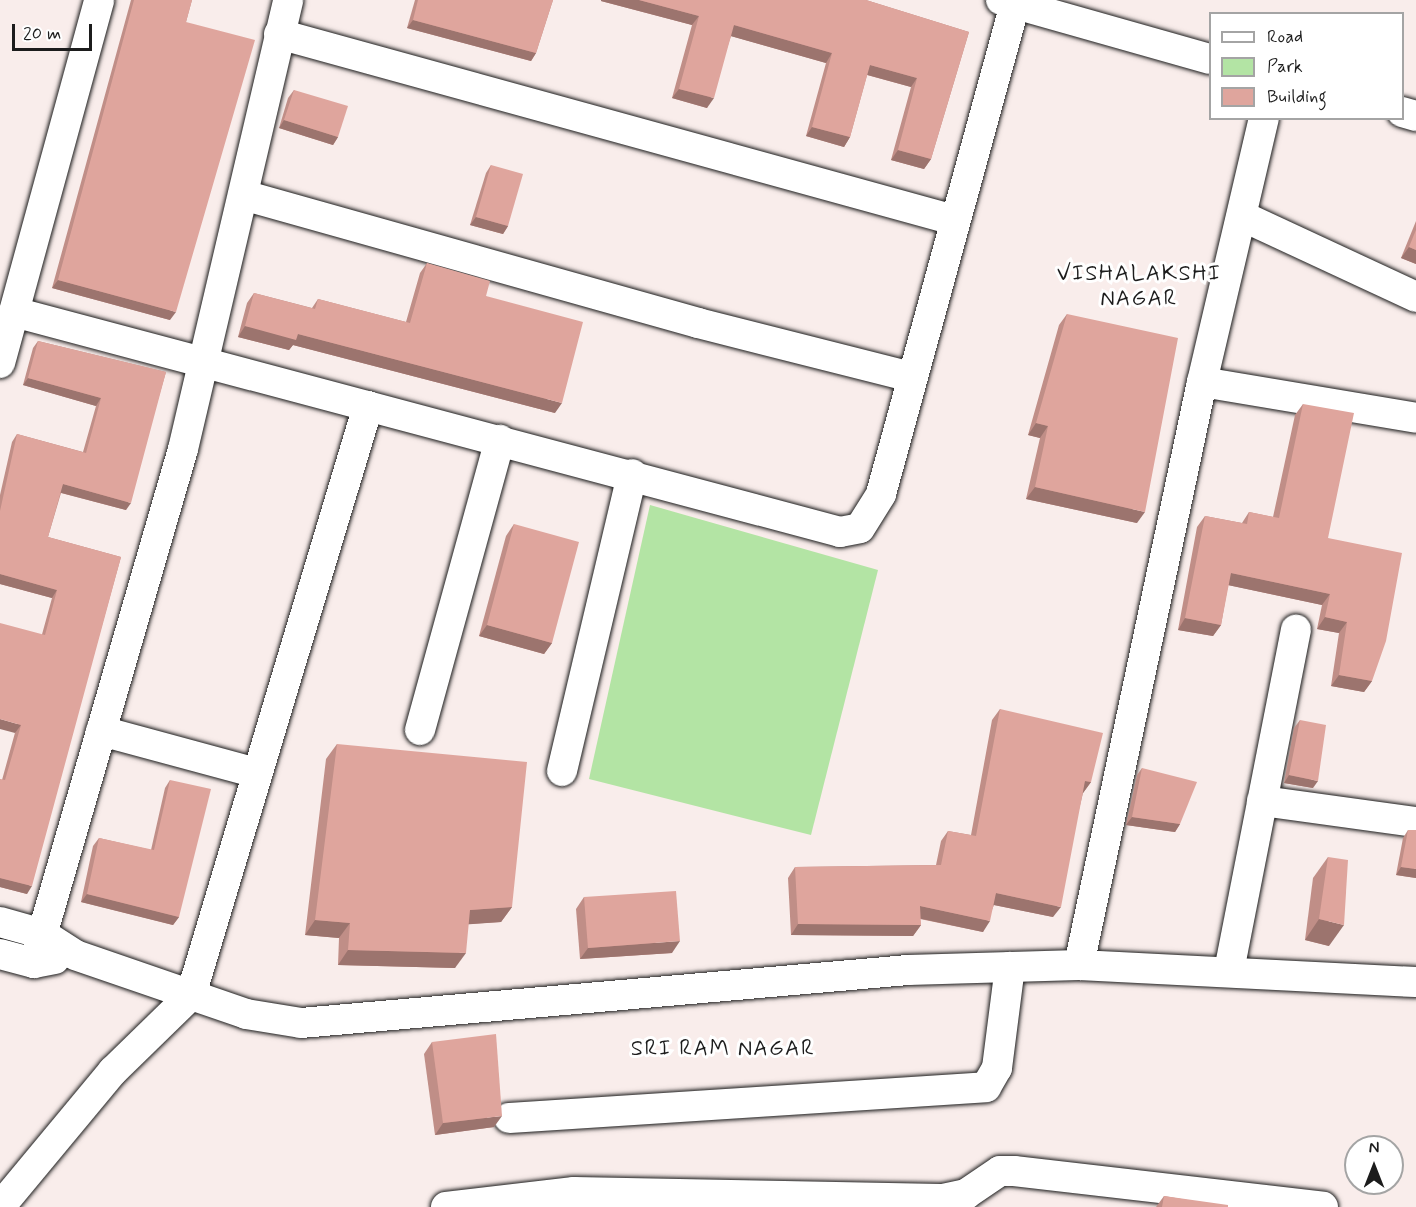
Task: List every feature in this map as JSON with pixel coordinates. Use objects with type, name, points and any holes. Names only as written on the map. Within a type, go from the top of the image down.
[{"type":"street","points":[[0,363],[99,0]]},
{"type":"street","points":[[34,963],[203,364],[288,0]]},
{"type":"street","points":[[14,312],[203,364],[632,474],[840,532],[860,528],[881,494],[954,220],[1008,2],[1209,58]]},
{"type":"street","points":[[279,33],[954,220]]},
{"type":"street","points":[[1079,965],[1202,382],[1244,217],[1264,120]]},
{"type":"street","points":[[243,195],[911,377]]},
{"type":"street","points":[[1244,217],[1416,297]]},
{"type":"street","points":[[1202,382],[1416,418]]},
{"type":"street","points":[[0,1207],[113,1071],[190,995],[368,406]]},
{"type":"street","points":[[420,730],[500,440]]},
{"type":"street","points":[[562,771],[632,474]]},
{"type":"street","points":[[1229,971],[1296,630]]},
{"type":"street","points":[[101,731],[258,773]]},
{"type":"street","points":[[1262,801],[1416,822]]},
{"type":"street","points":[[0,922],[43,934],[75,955],[246,1014],[301,1023],[723,984],[1010,967],[1079,965],[1416,982]]},
{"type":"street","points":[[0,954],[34,963],[75,955]]},
{"type":"street","points":[[509,1118],[964,1092],[986,1087],[997,1068],[1010,967]]},
{"type":"street","points":[[446,1207],[574,1192],[943,1198],[966,1194],[1000,1172],[1014,1171],[1323,1207]]},
{"type":"green space","points":[[650,505],[878,570],[811,835],[589,779]]},
{"type":"building","points":[[134,0],[192,0],[186,22],[255,40],[176,312],[58,280]]},
{"type":"building","points":[[418,0],[553,0],[536,53],[413,20]]},
{"type":"building","points":[[639,0],[866,0],[969,32],[931,159],[898,150],[917,78],[870,65],[850,137],[812,127],[832,53],[734,25],[714,98],[679,89],[699,16]]},
{"type":"building","points":[[294,90],[348,106],[338,137],[284,120]]},
{"type":"building","points":[[491,165],[523,174],[508,226],[476,217]]},
{"type":"building","points":[[1416,230],[1416,250],[1409,247]]},
{"type":"building","points":[[427,263],[490,281],[486,296],[583,322],[562,403],[298,334],[296,340],[245,326],[254,293],[315,309],[318,299],[410,323]]},
{"type":"building","points":[[1067,314],[1178,338],[1145,512],[1035,487],[1048,426],[1036,423]]},
{"type":"building","points":[[38,341],[166,372],[131,503],[63,484],[48,537],[121,557],[32,886],[0,878],[0,779],[5,780],[21,725],[0,719],[0,623],[45,635],[57,590],[0,574],[0,511],[17,434],[86,453],[101,398],[28,378]]},
{"type":"building","points":[[1303,404],[1354,413],[1328,538],[1402,553],[1386,641],[1372,681],[1339,675],[1347,622],[1325,617],[1330,594],[1231,573],[1221,625],[1185,618],[1205,516],[1247,524],[1249,512],[1279,518]]},
{"type":"building","points":[[514,524],[579,542],[552,643],[487,625]]},
{"type":"building","points":[[1000,709],[1103,733],[1091,782],[1085,781],[1061,907],[996,893],[990,921],[920,906],[921,925],[798,924],[795,867],[941,865],[948,831],[976,836]]},
{"type":"building","points":[[1300,720],[1326,725],[1318,781],[1289,775]]},
{"type":"building","points":[[337,744],[527,762],[512,907],[470,910],[466,953],[348,950],[350,923],[315,920]]},
{"type":"building","points":[[1142,768],[1197,782],[1180,824],[1132,817]]},
{"type":"building","points":[[170,780],[211,789],[179,917],[87,894],[99,838],[154,850]]},
{"type":"building","points":[[1408,830],[1416,830],[1416,869],[1401,867]]},
{"type":"building","points":[[1328,857],[1348,860],[1344,925],[1319,919]]},
{"type":"building","points":[[676,891],[680,941],[588,948],[584,897]]},
{"type":"building","points":[[496,1034],[502,1116],[443,1123],[432,1042]]},
{"type":"building","points":[[1164,1196],[1228,1205],[1228,1207],[1162,1207]]},
{"type":"district","name":"VISHALAKSHI NAGAR","points":[[1139,286]]},
{"type":"district","name":"SRI RAM NAGAR","points":[[723,1050]]}]
